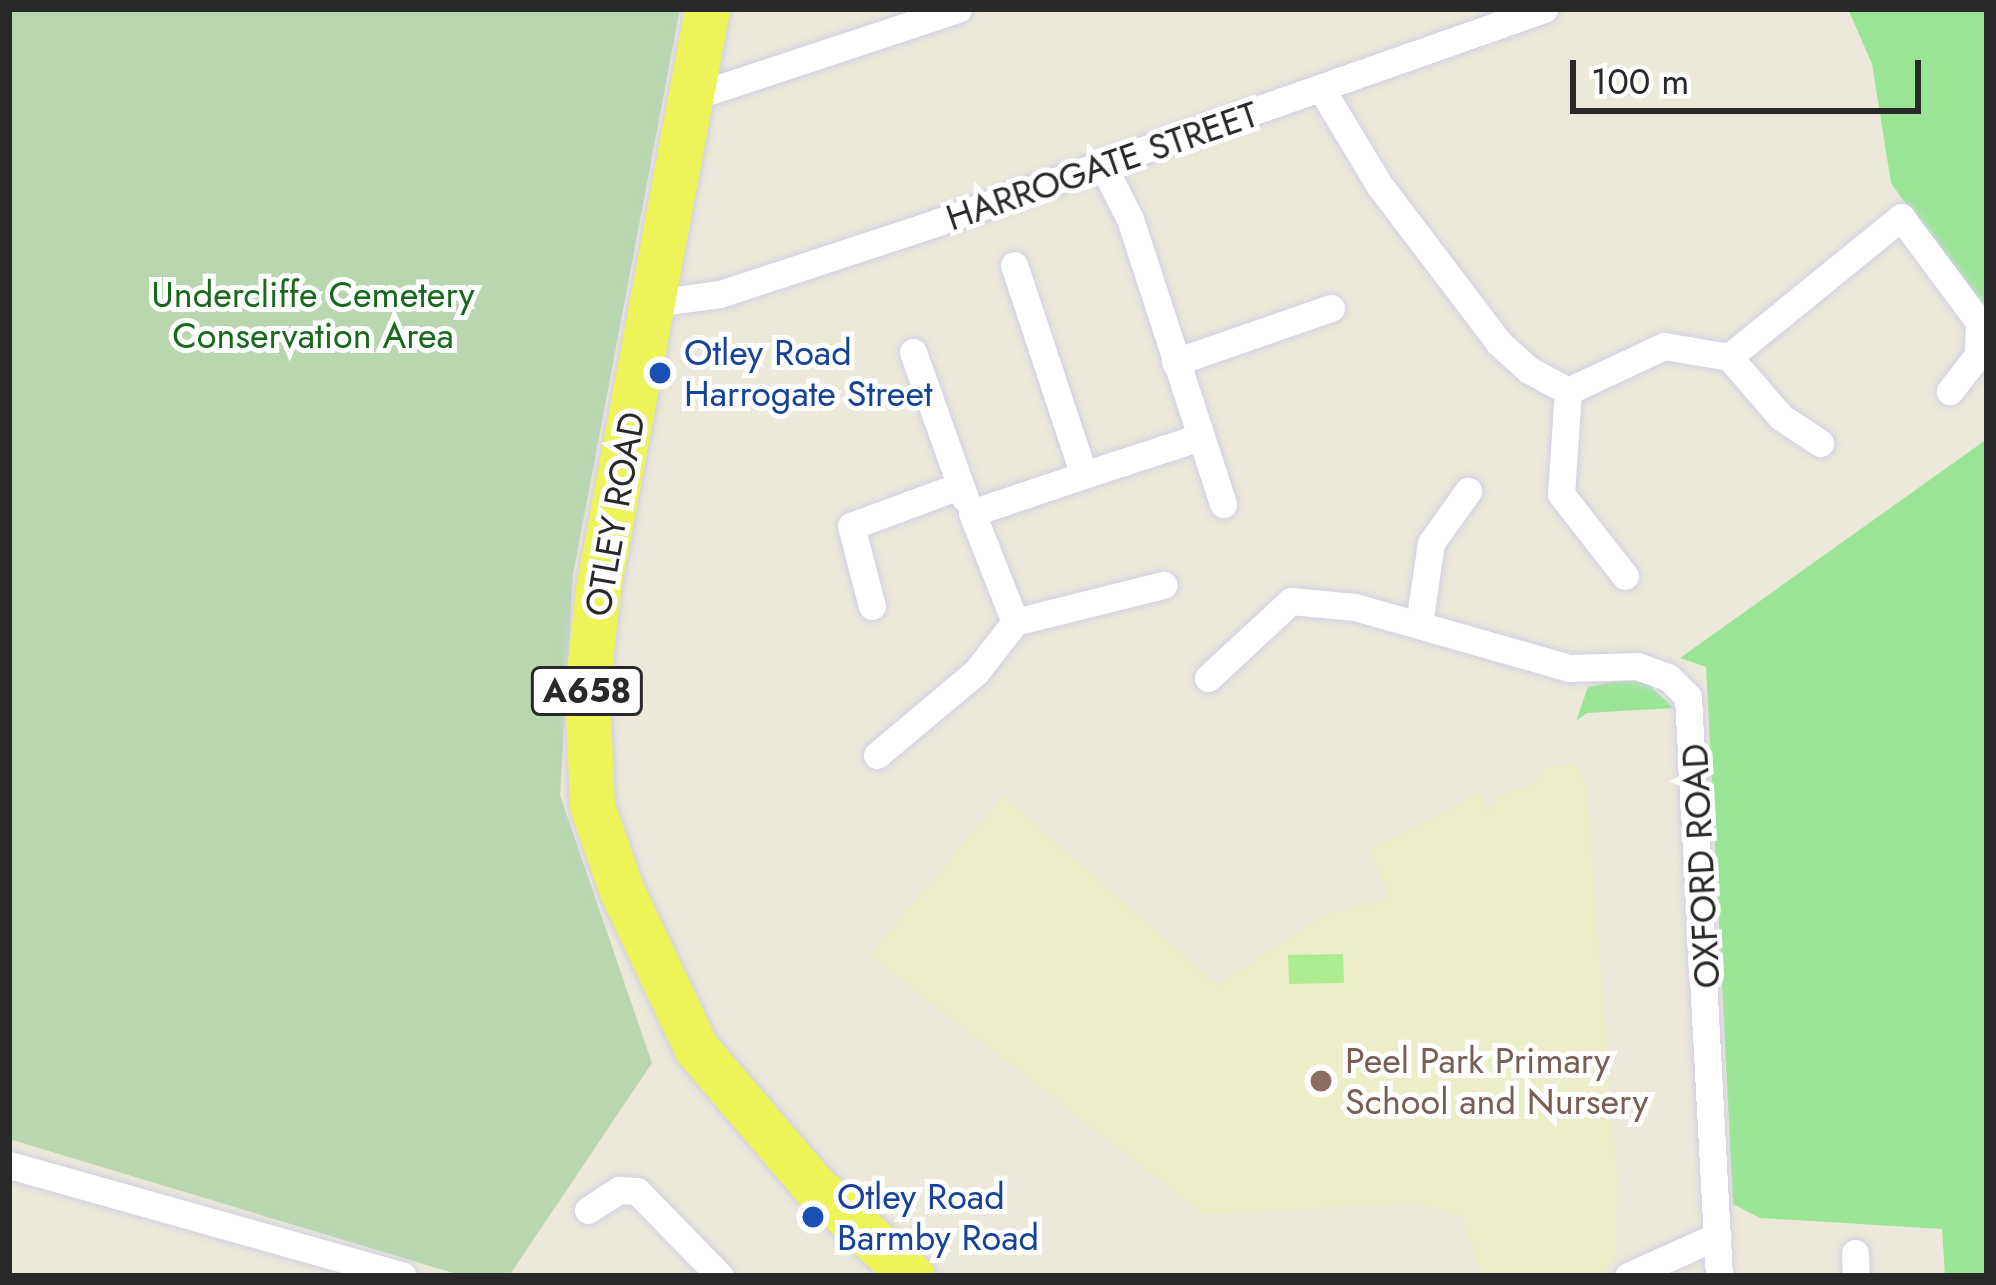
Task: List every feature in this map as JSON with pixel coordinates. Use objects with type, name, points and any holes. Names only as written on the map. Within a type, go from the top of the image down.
[{"type":"main road","name":"OTLEY ROAD","points":[[707,9],[598,589],[586,690],[592,806],[621,889],[696,1048],[812,1184],[912,1276]]},
{"type":"street","points":[[694,96],[958,9]]},
{"type":"street","name":"HARROGATE STREET","points":[[654,303],[720,294],[1322,90],[1544,9]]},
{"type":"street","points":[[1322,90],[1380,186],[1499,343],[1568,392]]},
{"type":"street","points":[[1102,164],[1130,219],[1223,504]]},
{"type":"street","points":[[1730,357],[1901,217],[1979,322],[1978,355],[1950,391]]},
{"type":"street","points":[[1013,265],[1084,475]]},
{"type":"street","points":[[1175,362],[1331,308]]},
{"type":"street","points":[[1568,392],[1664,346],[1730,357],[1781,417],[1820,443]]},
{"type":"street","points":[[913,352],[959,486],[1015,622]]},
{"type":"street","points":[[1568,392],[1561,494],[1625,577]]},
{"type":"street","points":[[973,513],[1200,437]]},
{"type":"street","points":[[872,606],[851,526],[959,486]]},
{"type":"street","points":[[1419,624],[1430,543],[1468,490]]},
{"type":"street","points":[[878,755],[976,673],[1015,622],[1163,585]]},
{"type":"street","name":"OXFORD ROAD","points":[[1208,678],[1291,602],[1419,624],[1553,665],[1637,665],[1668,677],[1688,697],[1719,1276]]},
{"type":"street","points":[[9,1165],[403,1276]]},
{"type":"street","points":[[588,1210],[619,1190],[637,1192],[720,1276]]},
{"type":"street","points":[[1628,1276],[1717,1236]]},
{"type":"shaded area","name":"Peel Park Primary School and Nursery","points":[[1576,764],[1586,782],[1617,1176],[1616,1256],[1602,1276],[1482,1276],[1461,1216],[1415,1203],[1203,1214],[869,955],[1003,796],[1217,985],[1326,914],[1390,899],[1370,850],[1480,792],[1488,810],[1500,795],[1536,783],[1545,767]]},
{"type":"green space","name":"Undercliffe Cemetery Conservation Area","points":[[9,9],[680,9],[573,575],[560,795],[652,1063],[509,1276],[463,1276],[9,1139]]},
{"type":"green space","points":[[1848,9],[1987,9],[1987,320],[1891,183],[1872,64]]},
{"type":"green space","points":[[1987,439],[1987,1276],[1945,1276],[1942,1229],[1760,1218],[1733,1204],[1706,667],[1680,658]]},
{"type":"green space","points":[[1622,680],[1646,682],[1674,708],[1587,713],[1576,721],[1588,687]]},
{"type":"green space","points":[[1343,954],[1344,983],[1289,984],[1288,955]]},
{"type":"place","name":"Otley Road Harrogate Street","points":[[660,373]]},
{"type":"place","name":"Peel Park Primary School and Nursery","points":[[1321,1081]]},
{"type":"place","name":"Otley Road Barmby Road","points":[[813,1217]]}]
